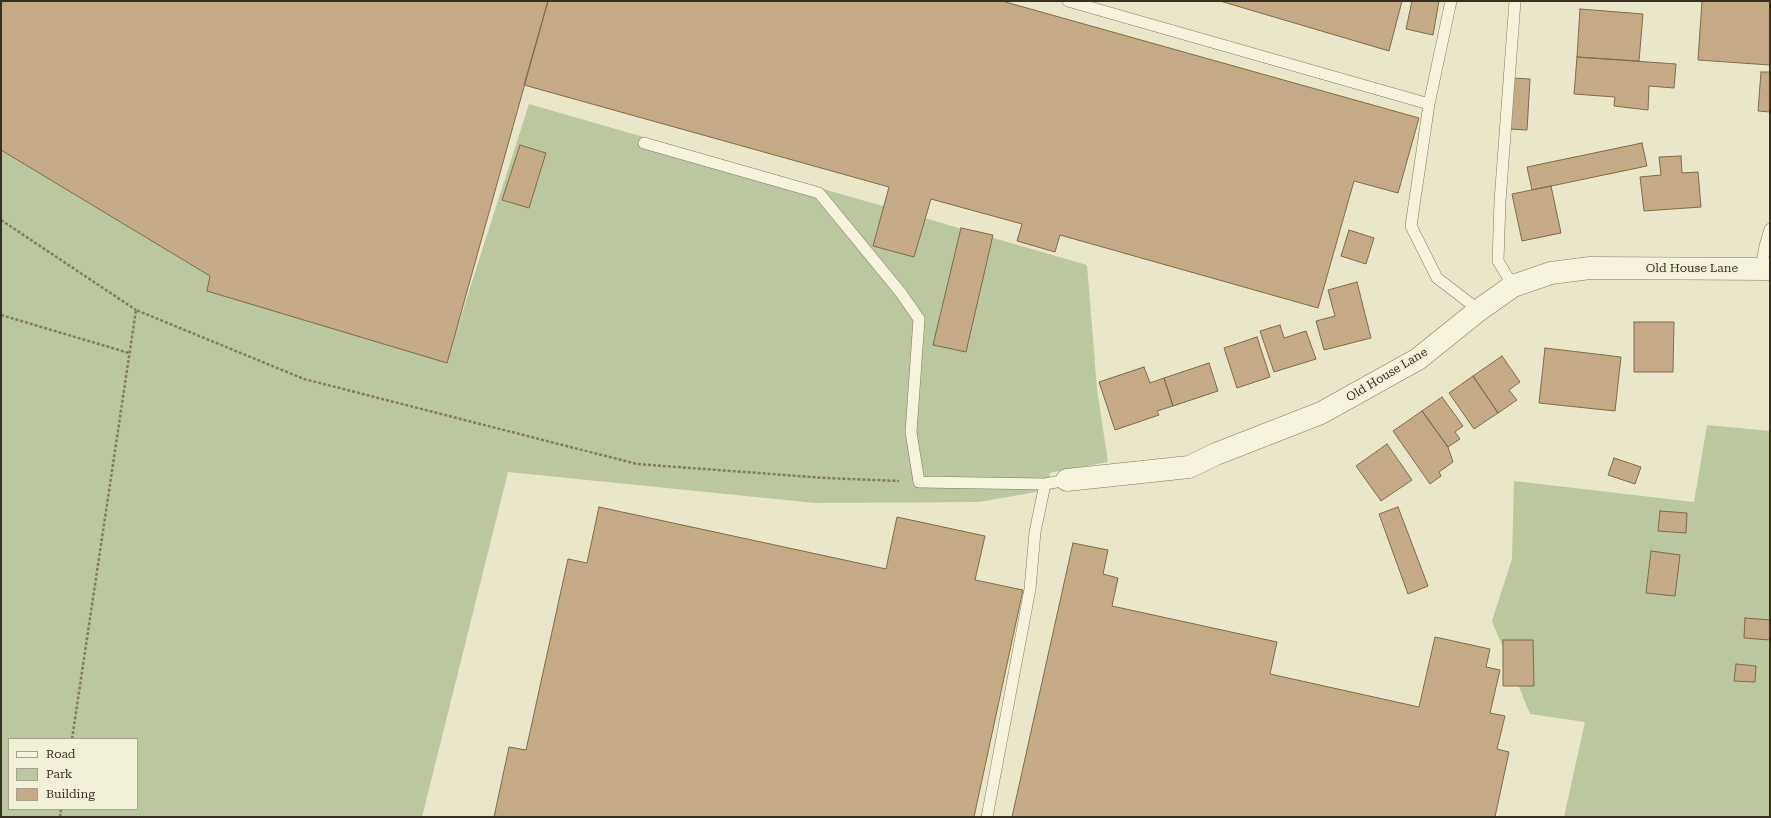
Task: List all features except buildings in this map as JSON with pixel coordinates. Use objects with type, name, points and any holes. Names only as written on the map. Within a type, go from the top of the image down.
[{"type":"street","name":"Old House Lane","points":[[1067,480],[1189,467],[1216,454],[1321,413],[1418,359],[1479,310],[1513,286],[1550,273],[1590,268],[1766,269]]},
{"type":"lane","points":[[1068,1],[1429,104]]},
{"type":"lane","points":[[1451,1],[1429,104],[1411,226],[1437,278],[1479,310]]},
{"type":"lane","points":[[1513,286],[1498,261],[1500,201],[1515,1]]},
{"type":"lane","points":[[644,143],[819,193],[901,293],[919,319],[911,432],[919,482],[1045,484],[1067,480]]},
{"type":"lane","points":[[1766,269],[1765,246],[1770,229]]},
{"type":"lane","points":[[987,817],[1030,589],[1035,532],[1045,484]]},
{"type":"path","points":[[1,220],[136,310],[304,379],[637,464],[825,478],[919,482]]},
{"type":"path","points":[[72,738],[136,310]]},
{"type":"path","points":[[1,315],[129,353]]},
{"type":"green space","points":[[529,104],[1087,265],[1097,389],[1108,462],[1049,473],[1054,489],[979,502],[815,503],[508,472],[422,817],[1,817],[1,150],[210,276],[446,363]]},
{"type":"green space","points":[[1707,425],[1770,431],[1770,817],[1564,817],[1585,722],[1530,714],[1492,621],[1512,559],[1514,481],[1694,502]]}]
